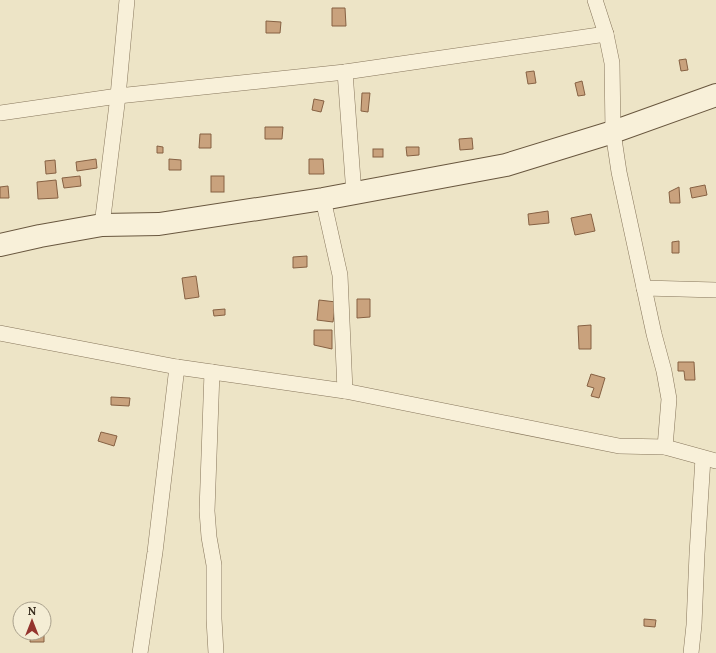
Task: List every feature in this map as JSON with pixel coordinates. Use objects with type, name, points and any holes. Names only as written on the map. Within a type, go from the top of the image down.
[{"type":"street","points":[[102,225],[118,96],[127,0]]},
{"type":"street","points":[[595,0],[606,34],[612,63],[613,132],[619,172],[669,399],[665,447]]},
{"type":"street","points":[[0,113],[118,96],[345,72],[606,34]]},
{"type":"street","points":[[345,72],[354,194]]},
{"type":"street","points":[[0,245],[102,225],[159,224],[323,199],[506,165],[613,132],[716,95]]},
{"type":"street","points":[[323,199],[340,275],[345,391]]},
{"type":"street","points":[[644,288],[716,290]]},
{"type":"street","points":[[0,333],[177,367],[345,391],[619,446],[665,447],[709,459],[696,554],[694,625],[691,653]]},
{"type":"street","points":[[140,653],[156,544],[177,367]]},
{"type":"street","points":[[212,372],[207,512],[209,537],[214,565],[214,619],[216,653]]},
{"type":"building","points":[[332,8],[345,8],[346,26],[332,26]]},
{"type":"building","points":[[266,21],[281,22],[280,33],[266,33]]},
{"type":"building","points":[[686,59],[688,70],[681,71],[679,60]]},
{"type":"building","points":[[534,71],[536,83],[528,84],[526,72]]},
{"type":"building","points":[[582,81],[585,95],[578,96],[575,83]]},
{"type":"building","points":[[362,93],[370,93],[368,112],[361,111]]},
{"type":"building","points":[[314,99],[324,101],[321,112],[312,110]]},
{"type":"building","points":[[265,127],[283,127],[282,139],[265,139]]},
{"type":"building","points":[[200,134],[211,134],[211,148],[199,148]]},
{"type":"building","points":[[472,138],[473,149],[460,150],[459,139]]},
{"type":"building","points":[[157,146],[163,147],[163,153],[157,153]]},
{"type":"building","points":[[406,147],[419,147],[419,155],[407,156]]},
{"type":"building","points":[[373,149],[383,149],[383,157],[373,157]]},
{"type":"building","points":[[96,159],[97,168],[77,171],[76,162]]},
{"type":"building","points":[[169,159],[181,160],[181,170],[169,170]]},
{"type":"building","points":[[309,159],[323,159],[324,174],[309,174]]},
{"type":"building","points":[[55,160],[56,173],[46,174],[45,161]]},
{"type":"building","points":[[80,176],[81,186],[64,188],[62,178]]},
{"type":"building","points":[[211,176],[224,176],[224,192],[211,192]]},
{"type":"building","points":[[56,180],[58,198],[38,199],[37,182]]},
{"type":"building","points":[[705,185],[707,195],[692,198],[690,188]]},
{"type":"building","points":[[8,186],[9,198],[0,198],[0,187]]},
{"type":"building","points":[[679,187],[680,203],[670,203],[669,192]]},
{"type":"building","points":[[548,211],[549,223],[529,225],[528,214]]},
{"type":"building","points":[[591,214],[595,231],[575,235],[571,218]]},
{"type":"building","points":[[679,241],[679,253],[672,253],[672,242]]},
{"type":"building","points":[[307,256],[307,267],[293,268],[293,257]]},
{"type":"building","points":[[196,276],[199,297],[185,299],[182,278]]},
{"type":"building","points":[[357,299],[370,299],[370,317],[357,318]]},
{"type":"building","points":[[319,300],[336,302],[333,322],[317,320]]},
{"type":"building","points":[[225,309],[225,315],[214,316],[213,310]]},
{"type":"building","points":[[591,325],[591,349],[579,349],[578,326]]},
{"type":"building","points":[[314,330],[332,330],[332,349],[314,345]]},
{"type":"building","points":[[678,362],[694,362],[695,380],[685,380],[684,371],[678,371]]},
{"type":"building","points":[[591,374],[605,378],[599,398],[591,396],[594,388],[587,386]]},
{"type":"building","points":[[111,397],[130,398],[129,406],[111,405]]},
{"type":"building","points":[[101,432],[117,436],[114,446],[98,441]]},
{"type":"building","points":[[644,619],[656,620],[655,627],[644,626]]},
{"type":"building","points":[[30,641],[44,641],[44,642]]}]
